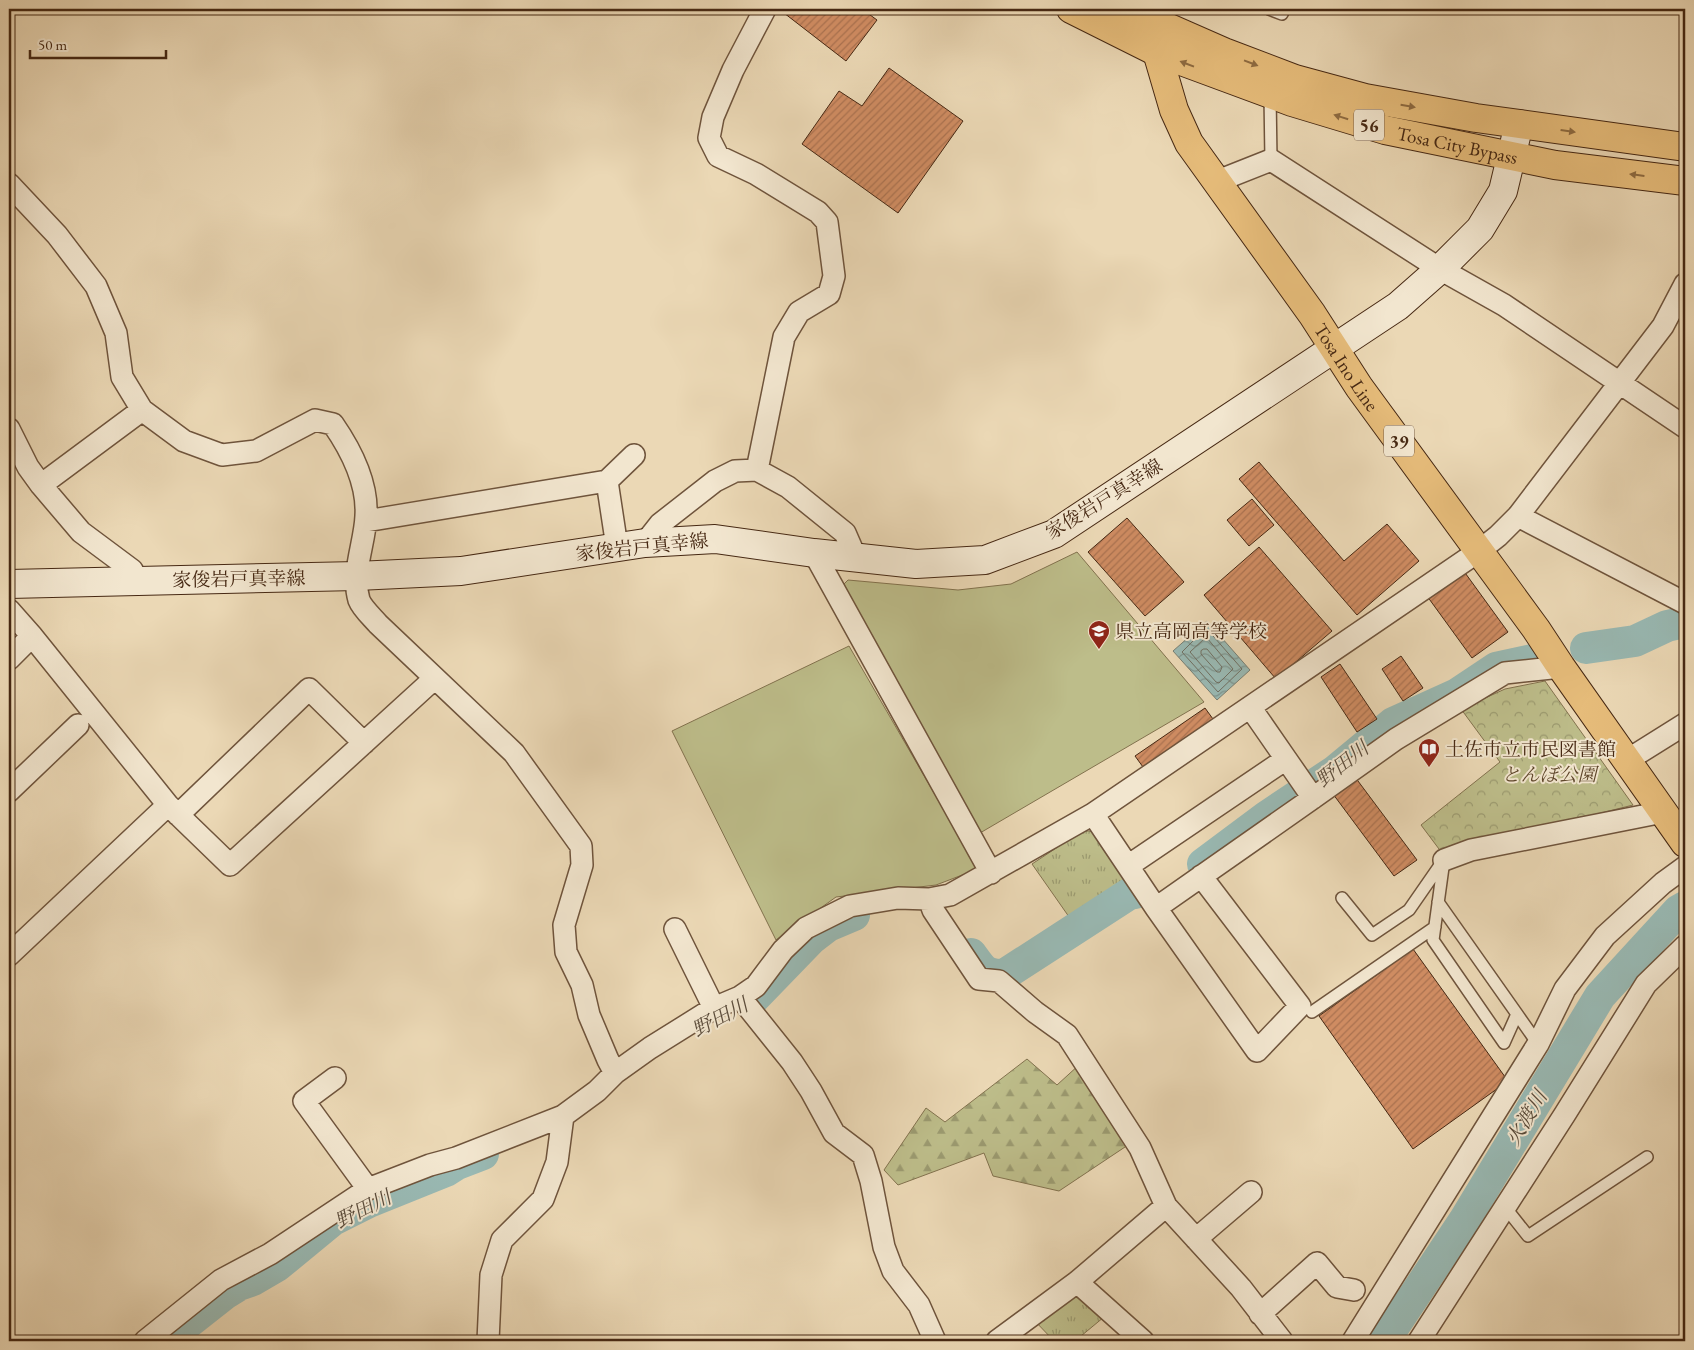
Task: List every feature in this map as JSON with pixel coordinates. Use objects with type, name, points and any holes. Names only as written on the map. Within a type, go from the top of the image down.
[{"type":"main road","name":"Tosa City Bypass","points":[[1071,9],[1157,52],[1270,94],[1385,130],[1555,164],[1685,181]]},
{"type":"main road","name":"Tosa City Bypass","points":[[1126,9],[1154,15],[1224,52],[1295,79],[1365,98],[1519,124],[1685,148]]},
{"type":"main road","name":"Tosa Ino Line","points":[[1154,15],[1157,52],[1174,110],[1189,143],[1312,314],[1359,387],[1536,629],[1626,761],[1685,843]]},
{"type":"main road","name":"家俊岩戸真幸線","points":[[9,584],[357,576],[461,571],[645,543],[715,539],[814,553],[916,564],[984,560],[1054,534],[1398,306],[1440,269],[1480,229],[1503,191],[1519,124]]},
{"type":"street","points":[[757,470],[784,337],[800,312],[829,294],[834,276],[827,222],[818,212],[756,174],[718,156],[709,138],[713,117],[733,70],[765,9]]},
{"type":"street","points":[[1218,181],[1271,160],[1440,269],[1504,305],[1685,427]]},
{"type":"street","points":[[12,192],[56,235],[96,286],[116,333],[122,377],[142,410],[184,441],[222,455],[256,451],[315,420],[333,424],[348,445],[364,488],[366,521],[357,576],[360,601],[378,624],[514,753],[581,846],[582,865],[564,925],[566,952],[582,985],[589,1015],[615,1073]]},
{"type":"street","points":[[145,1341],[222,1280],[270,1254],[368,1188],[430,1165],[456,1158],[563,1116],[597,1092],[615,1073],[714,1008],[740,997],[756,986],[783,950],[806,928],[850,906],[898,898],[929,899],[950,895],[1093,814],[1479,551],[1498,536],[1518,516],[1662,326],[1685,284]]},
{"type":"street","points":[[41,485],[142,410]]},
{"type":"street","points":[[9,429],[28,467],[41,485],[82,532],[132,570],[138,581]]},
{"type":"street","points":[[366,521],[607,481],[634,455]]},
{"type":"street","points":[[645,543],[660,524],[716,481],[735,471],[757,470],[788,487],[845,532],[855,556]]},
{"type":"street","points":[[607,481],[617,547]]},
{"type":"street","points":[[1518,516],[1685,604]]},
{"type":"street","points":[[814,553],[991,873]]},
{"type":"street","points":[[9,610],[173,810],[230,866],[435,678]]},
{"type":"street","points":[[9,659],[32,636]]},
{"type":"street","points":[[1156,908],[1314,798],[1396,738],[1505,673],[1561,667]]},
{"type":"street","points":[[9,955],[309,689],[364,743]]},
{"type":"street","points":[[1250,707],[1300,781],[1314,798]]},
{"type":"street","points":[[1626,761],[1685,724]]},
{"type":"street","points":[[9,791],[78,725]]},
{"type":"street","points":[[1128,866],[1286,759]]},
{"type":"street","points":[[1444,860],[1470,850],[1663,812]]},
{"type":"street","points":[[1093,814],[1156,908],[1257,1051],[1300,1006],[1201,876]]},
{"type":"street","points":[[1353,1341],[1538,1044],[1566,989],[1605,936],[1663,883],[1685,867]]},
{"type":"street","points":[[929,899],[933,910],[979,979],[1000,981],[1035,1012],[1067,1035],[1140,1148],[1166,1206],[1241,1288],[1282,1341]]},
{"type":"street","points":[[675,930],[714,1008]]},
{"type":"street","points":[[1419,1341],[1646,984],[1685,946]]},
{"type":"street","points":[[740,997],[792,1062],[811,1091],[834,1133],[863,1155],[884,1247],[893,1271],[919,1306],[935,1341]]},
{"type":"street","points":[[335,1078],[304,1101],[368,1188]]},
{"type":"street","points":[[488,1341],[491,1275],[502,1240],[543,1198],[557,1162],[563,1116]]},
{"type":"street","points":[[1196,1239],[1252,1192]]},
{"type":"street","points":[[997,1341],[1078,1282],[1166,1206]]},
{"type":"street","points":[[1260,1314],[1318,1263],[1337,1287],[1354,1290]]},
{"type":"street","points":[[1078,1282],[1143,1341]]},
{"type":"lane","points":[[1269,9],[1282,14],[1284,9]]},
{"type":"lane","points":[[1270,94],[1271,160]]},
{"type":"lane","points":[[1342,898],[1372,935],[1409,910],[1444,860]]},
{"type":"lane","points":[[1444,860],[1433,940],[1504,1043],[1517,1014]]},
{"type":"lane","points":[[1438,902],[1538,1044]]},
{"type":"lane","points":[[1312,1012],[1435,927]]},
{"type":"lane","points":[[1505,1207],[1528,1236],[1647,1157]]},
{"type":"green space","points":[[1077,552],[1204,702],[980,833],[841,587],[848,580],[958,590],[1011,584]]},
{"type":"green space","points":[[849,646],[978,869],[936,885],[836,897],[776,940],[672,731]]},
{"type":"green space","name":"とんぼ公園","points":[[1545,681],[1633,805],[1442,853],[1421,825],[1500,762],[1461,709],[1505,689]]},
{"type":"green space","points":[[1082,831],[1094,831],[1132,888],[1074,924],[1032,864]]},
{"type":"green space","points":[[1027,1059],[1057,1085],[1080,1064],[1128,1145],[1059,1191],[993,1176],[984,1153],[898,1185],[884,1170],[926,1108],[945,1122]]},
{"type":"green space","points":[[1075,1288],[1104,1317],[1075,1341],[1054,1341],[1033,1319]]},
{"type":"water","points":[[1207,621],[1250,670],[1217,700],[1173,651]]},
{"type":"building","points":[[787,9],[862,9],[877,20],[846,61],[784,13]]},
{"type":"building","points":[[889,68],[963,121],[898,213],[802,144],[839,91],[862,106]]},
{"type":"building","points":[[1259,462],[1344,561],[1387,524],[1419,561],[1357,615],[1239,479]]},
{"type":"building","points":[[1252,499],[1274,525],[1249,546],[1227,520]]},
{"type":"building","points":[[1127,518],[1184,582],[1145,616],[1088,552]]},
{"type":"building","points":[[1259,547],[1332,631],[1276,679],[1204,595]]},
{"type":"building","points":[[1463,570],[1508,632],[1472,658],[1427,596]]},
{"type":"building","points":[[1401,656],[1423,688],[1403,701],[1382,669]]},
{"type":"building","points":[[1340,664],[1377,719],[1357,732],[1321,677]]},
{"type":"building","points":[[1205,708],[1213,719],[1143,767],[1135,756]]},
{"type":"building","points":[[1355,777],[1417,860],[1394,876],[1333,794]]},
{"type":"building","points":[[1413,949],[1508,1081],[1413,1149],[1319,1016]]},
{"type":"waterway","name":"野田川","points":[[1586,648],[1635,641],[1667,626],[1685,622]]},
{"type":"waterway","name":"野田川","points":[[1203,864],[1266,817],[1335,771],[1393,723],[1457,694],[1496,668],[1537,659]]},
{"type":"waterway","name":"野田川","points":[[971,954],[984,970],[992,974],[1004,975],[1129,894],[1135,893]]},
{"type":"waterway","name":"火渡川","points":[[1384,1341],[1464,1221],[1600,996],[1678,911],[1685,907]]},
{"type":"waterway","name":"野田川","points":[[751,1001],[811,939],[828,926],[854,915]]},
{"type":"waterway","name":"野田川","points":[[165,1341],[226,1293],[277,1266],[333,1220],[369,1202],[483,1154]]},
{"type":"place","name":"県立高岡高等学校","points":[[1099,650]]},
{"type":"place","name":"土佐市立市民図書館","points":[[1429,768]]}]
